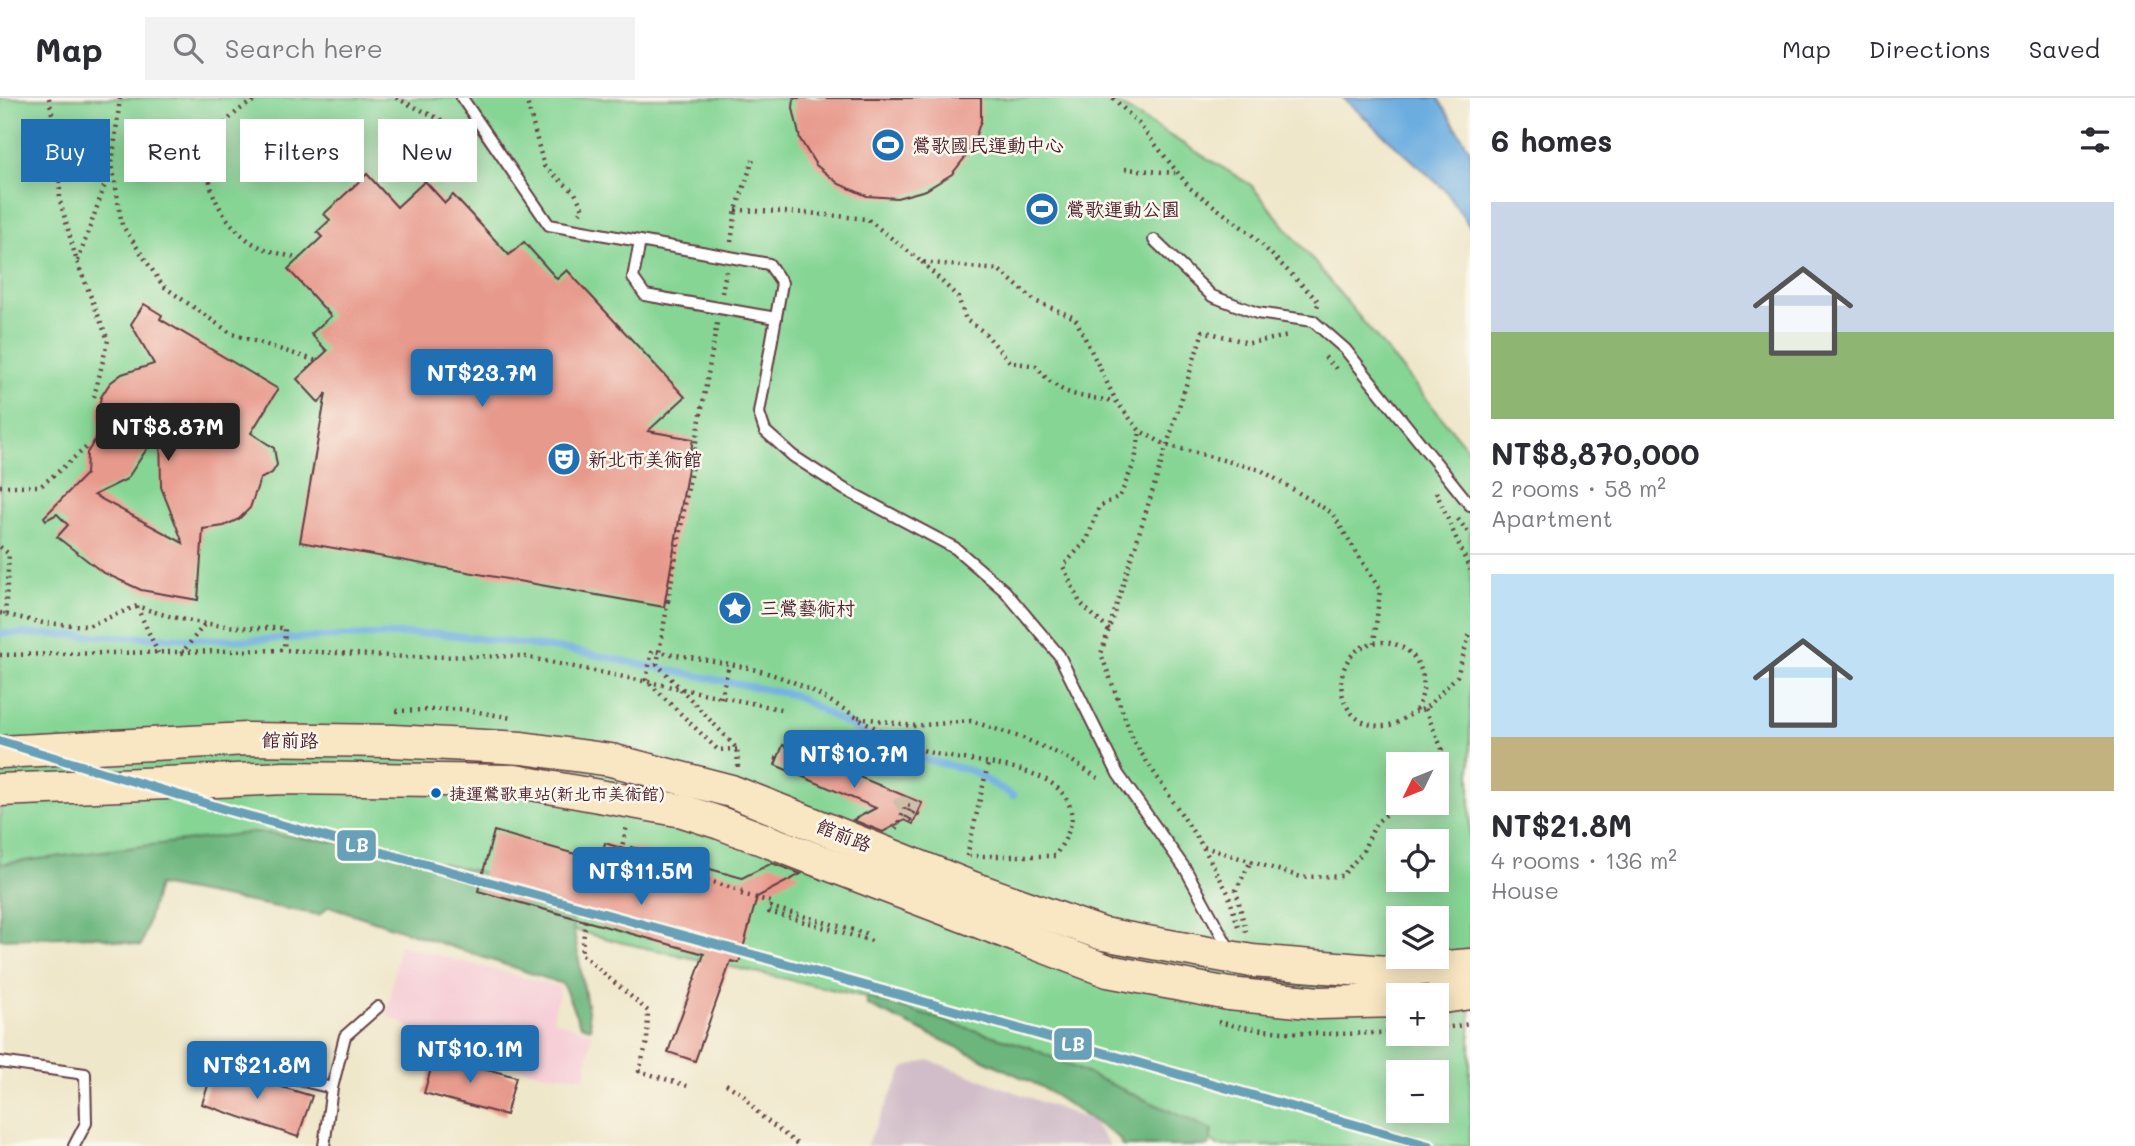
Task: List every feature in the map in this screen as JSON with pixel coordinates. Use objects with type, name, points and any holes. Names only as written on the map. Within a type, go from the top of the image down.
[{"type":"street","name":"館前路","points":[[0,752],[247,739],[393,741],[522,748],[611,760],[742,794],[973,888],[1103,934],[1234,947],[1386,972],[1470,965]]},
{"type":"street","name":"館前路","points":[[0,790],[285,778],[515,781],[683,811],[720,822],[1108,971],[1230,994],[1320,1003],[1386,1001]]},
{"type":"street","points":[[1449,996],[1470,993]]},
{"type":"lane","points":[[462,98],[499,147],[549,225],[769,264],[782,283],[759,412],[765,431],[793,456],[844,489],[955,548],[1004,591],[1059,655],[1118,774],[1186,870],[1234,947]]},
{"type":"lane","points":[[1154,240],[1212,296],[1257,313],[1313,321],[1345,349],[1470,505]]},
{"type":"lane","points":[[640,241],[633,278],[645,295],[776,318]]},
{"type":"lane","points":[[324,1146],[332,1088],[345,1037],[378,1007]]},
{"type":"lane","points":[[217,1060],[332,1088]]},
{"type":"lane","points":[[0,1062],[85,1074],[86,1124],[74,1146]]},
{"type":"path","points":[[49,98],[59,150],[60,201],[77,262],[108,340],[94,397]]},
{"type":"path","points":[[77,262],[112,164],[120,98]]},
{"type":"path","points":[[260,98],[242,106],[215,134],[206,174],[221,215],[250,243],[299,259]]},
{"type":"path","points":[[396,98],[499,147]]},
{"type":"path","points":[[526,98],[544,166],[575,193],[583,208],[570,229]]},
{"type":"path","points":[[1113,98],[1139,124],[1175,173],[1125,169]]},
{"type":"path","points":[[738,770],[737,749],[657,664],[736,211],[752,160]]},
{"type":"path","points":[[112,164],[122,225],[163,286],[232,334],[317,361]]},
{"type":"path","points":[[736,211],[867,219],[922,262],[958,297],[966,320],[984,331],[1010,362],[1036,366],[1050,383],[1070,395],[1116,401]]},
{"type":"path","points":[[922,262],[999,270],[1035,301],[1075,318],[1116,401],[1140,431],[1166,444],[1261,470],[1332,513],[1380,590],[1374,643]]},
{"type":"path","points":[[1234,947],[1228,893],[1203,846],[1134,741],[1101,654],[1203,331],[1249,343],[1293,336]]},
{"type":"path","points":[[1109,631],[1080,603],[1063,566],[1087,540],[1099,506],[1120,496],[1135,461],[1140,431]]},
{"type":"path","points":[[0,486],[41,486],[89,445]]},
{"type":"path","points":[[1432,482],[1470,570]]},
{"type":"path","points":[[0,547],[9,554],[2,614],[43,623],[88,626],[137,606],[169,618],[205,624],[285,628],[284,650]]},
{"type":"path","points":[[137,606],[159,653]]},
{"type":"path","points":[[181,654],[205,624]]},
{"type":"path","points":[[1416,710],[1423,697],[1421,668],[1402,647],[1374,643],[1360,648],[1343,668],[1339,681],[1346,706],[1355,717],[1380,727],[1393,725],[1416,710],[1425,709],[1457,676],[1470,633]]},
{"type":"path","points":[[0,655],[181,654],[284,650],[407,657],[521,656],[785,710]]},
{"type":"path","points":[[646,680],[652,651],[729,665],[793,682],[850,715],[934,754],[1031,772],[1054,786],[1069,802],[1072,828],[1055,856],[966,858]]},
{"type":"path","points":[[721,698],[729,665]]},
{"type":"path","points":[[646,680],[718,750],[737,749]]},
{"type":"path","points":[[1425,709],[1442,749],[1440,752]]},
{"type":"path","points":[[850,715],[913,726],[971,721],[1023,738],[1066,757]]},
{"type":"path","points":[[966,858],[988,764]]},
{"type":"path","points":[[895,831],[906,804],[911,806],[906,819],[910,820],[914,812],[920,815]]},
{"type":"path","points":[[1203,846],[1301,877],[1342,876],[1362,853],[1376,823],[1386,815]]},
{"type":"path","points":[[615,820],[640,825]]},
{"type":"path","points":[[628,822],[620,852],[772,902],[770,907],[872,938]]},
{"type":"path","points":[[884,827],[907,836]]},
{"type":"path","points":[[966,858],[976,864]]},
{"type":"path","points":[[1234,947],[1247,930],[1236,890],[1251,861]]},
{"type":"path","points":[[607,911],[588,905],[581,954],[648,1011],[647,1042],[639,1071],[688,1086]]},
{"type":"path","points":[[1210,1020],[1237,1027],[1337,1035],[1386,1033]]},
{"type":"path","points":[[1449,1027],[1470,1024]]},
{"type":"path","points":[[726,1084],[742,1094],[761,1116],[800,1146]]},
{"type":"shaded area","points":[[399,945],[560,987],[553,1020],[592,1033],[585,1077],[540,1073],[445,1047],[387,1015]]},
{"type":"shaded area","points":[[929,1060],[1092,1121],[1110,1146],[866,1146],[904,1068]]},
{"type":"green space","name":"三鶯藝術村","points":[[0,98],[1108,98],[1251,185],[1470,452],[1470,1146],[1218,1146],[1193,1126],[1029,1047],[866,997],[624,943],[223,838],[0,873]]},
{"type":"green space","points":[[256,832],[357,845],[550,887],[572,920],[591,1028],[580,1025],[563,984],[329,906],[319,915],[158,885],[141,946],[96,936],[0,939],[0,864]]},
{"type":"green space","points":[[866,997],[1029,1047],[1212,1130],[1209,1146],[1122,1146],[1119,1138],[1040,1086],[867,1005]]},
{"type":"water","points":[[1343,98],[1438,98],[1470,150],[1470,227],[1445,190]]},
{"type":"building","name":"鶯歌國民運動中心","points":[[794,98],[981,98],[981,121],[970,151],[952,174],[926,190],[897,198],[867,196],[839,184],[816,165],[800,139],[793,108]]},
{"type":"building","points":[[367,174],[397,207],[426,182],[445,203],[453,195],[509,255],[524,242],[557,279],[567,270],[685,397],[648,431],[693,439],[664,607],[300,542],[326,393],[319,403],[297,379],[327,351],[311,334],[331,316],[288,269],[322,237],[317,232],[330,220],[324,214],[358,182],[364,182]]},
{"type":"building","points":[[144,304],[162,315],[160,319],[278,389],[251,433],[274,448],[277,465],[272,473],[260,479],[250,508],[239,519],[224,526],[203,529],[198,600],[141,590],[102,572],[57,537],[68,525],[57,514],[46,520],[44,517],[86,474],[87,453],[99,433],[98,412],[101,397],[110,383],[122,374],[154,364],[131,324]],"holes":[[[160,429],[161,487],[183,543],[94,495],[127,479]]]},
{"type":"building","points":[[783,745],[922,803],[913,824],[905,820],[883,832],[853,820],[876,808],[775,765]]},
{"type":"building","points":[[494,831],[600,861],[605,843],[630,851],[631,847],[742,878],[772,863],[801,874],[757,897],[739,963],[731,961],[695,1061],[668,1052],[704,954],[478,891]]},
{"type":"building","points":[[435,1055],[516,1077],[506,1115],[424,1093]]},
{"type":"building","points":[[214,1067],[312,1096],[298,1137],[202,1104]]},
{"type":"waterway","points":[[0,633],[247,640],[436,633],[570,650],[793,695],[902,754],[972,771],[1013,796]]},
{"type":"tunnel","points":[[898,810],[903,807],[920,815]]},
{"type":"transit line","name":"LB","points":[[0,741],[231,811],[932,1004],[1430,1146]]},
{"type":"place","name":"鶯歌國民運動中心","points":[[888,145]]},
{"type":"place","name":"鶯歌運動公園","points":[[1042,209]]},
{"type":"place","name":"新北市美術館","points":[[564,459]]},
{"type":"place","name":"三鶯藝術村","points":[[735,608]]},
{"type":"place","name":"捷運鶯歌車站(新北市美術館)","points":[[436,793]]}]
